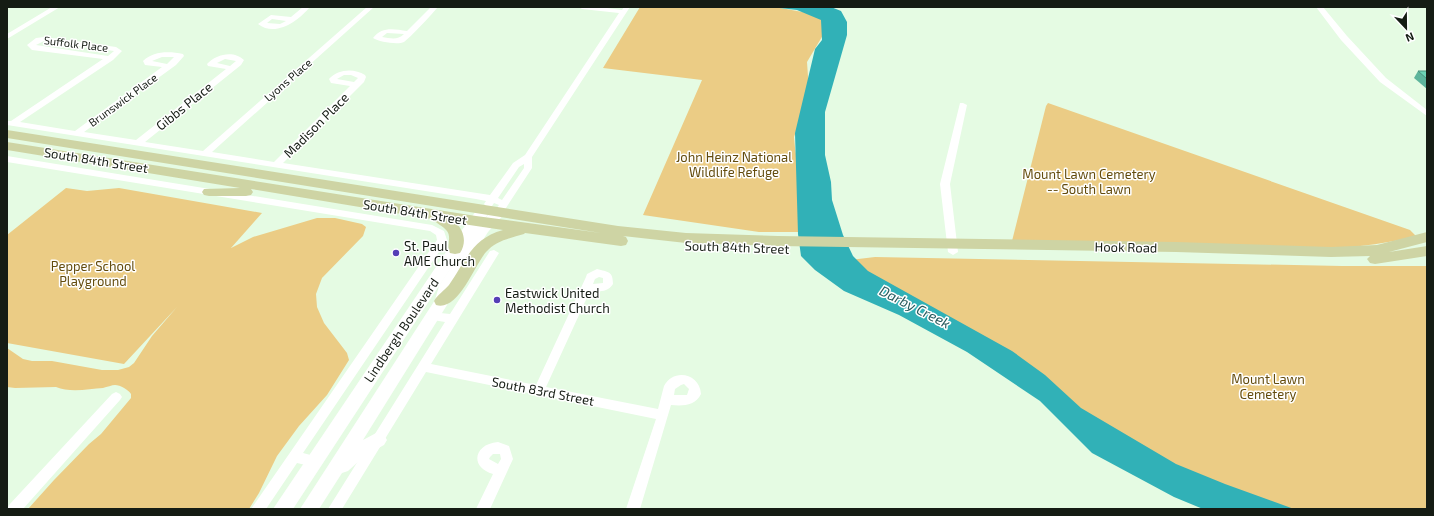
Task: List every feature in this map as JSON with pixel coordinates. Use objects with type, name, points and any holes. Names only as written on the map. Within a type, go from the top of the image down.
[{"type":"main road","name":"South 84th Street","points":[[9,127],[117,151],[483,218],[534,230],[597,239],[640,243],[825,245]]},
{"type":"main road","name":"South 84th Street","points":[[7,146],[434,215],[483,218],[502,208],[647,235],[778,245]]},
{"type":"main road","points":[[117,151],[160,147]]},
{"type":"main road","points":[[210,192],[290,192]]},
{"type":"main road","points":[[434,215],[453,228],[456,234],[455,250]]},
{"type":"main road","name":"Lindbergh Boulevard","points":[[282,509],[455,250],[483,218]]},
{"type":"main road","name":"Lindbergh Boulevard","points":[[309,509],[442,300],[444,290],[483,229],[483,218]]},
{"type":"main road","points":[[442,300],[453,292],[480,249],[490,240],[510,232],[534,230]]},
{"type":"main road","name":"Hook Road","points":[[953,248],[1353,252],[1392,247],[1427,237]]},
{"type":"main road","name":"Hook Road","points":[[825,245],[1350,260],[1386,258],[1427,251]]},
{"type":"main road","points":[[323,486],[348,459],[378,440]]},
{"type":"street","points":[[7,36],[57,7]]},
{"type":"street","points":[[292,19],[307,7]]},
{"type":"street","name":"Lyons Place","points":[[205,154],[371,7]]},
{"type":"street","points":[[409,33],[435,7]]},
{"type":"street","points":[[582,7],[626,9]]},
{"type":"street","points":[[1319,7],[1344,38],[1383,80],[1427,114]]},
{"type":"street","name":"Lindbergh Boulevard","points":[[483,218],[493,199],[516,165],[528,157],[626,9]]},
{"type":"street","name":"Suffolk Place","points":[[9,127],[110,58],[118,52],[118,50],[44,39],[36,41],[31,45],[35,48],[110,58]]},
{"type":"street","name":"Brunswick Place","points":[[76,134],[169,66]]},
{"type":"street","name":"Gibbs Place","points":[[138,144],[231,68]]},
{"type":"street","name":"Madison Place","points":[[276,165],[356,85]]},
{"type":"street","points":[[953,248],[945,184],[963,106]]},
{"type":"street","name":"South 84th Street","points":[[9,127],[76,134],[493,199],[502,208]]},
{"type":"street","name":"Lindbergh Boulevard","points":[[502,208],[528,168],[528,157]]},
{"type":"street","name":"South 84th Street","points":[[7,159],[432,228],[438,230],[442,236]]},
{"type":"street","name":"Lindbergh Boulevard","points":[[258,509],[437,247],[442,236]]},
{"type":"street","points":[[335,509],[494,253]]},
{"type":"street","points":[[539,390],[587,286]]},
{"type":"street","name":"Lindbergh Boulevard","points":[[431,316],[454,319]]},
{"type":"street","name":"South 83rd Street","points":[[423,367],[663,415]]},
{"type":"street","points":[[14,509],[116,397]]},
{"type":"street","points":[[633,509],[667,398]]},
{"type":"street","points":[[294,457],[314,461]]},
{"type":"street","points":[[483,509],[501,471]]},
{"type":"green space","name":"John Heinz National Wildlife Refuge","points":[[640,7],[775,7],[808,13],[822,18],[823,35],[807,62],[809,91],[794,137],[800,177],[802,232],[759,232],[643,215],[702,80],[603,68]]},
{"type":"green space","name":"Mount Lawn Cemetery -- South Lawn","points":[[1048,103],[1410,230],[1416,236],[1396,241],[1354,247],[1333,248],[1012,241]]},
{"type":"green space","name":"Pepper School Playground","points":[[66,188],[87,191],[119,188],[262,213],[231,248],[253,237],[317,218],[335,218],[362,224],[366,227],[363,236],[322,278],[316,294],[317,307],[324,323],[347,353],[349,360],[327,395],[299,426],[277,456],[259,493],[249,509],[28,509],[89,444],[101,434],[131,398],[131,394],[124,388],[115,385],[103,388],[80,390],[67,390],[56,387],[7,387],[7,348],[23,359],[32,361],[52,361],[102,370],[118,370],[129,367],[134,363],[152,336],[177,307],[124,364],[7,343],[7,235]]},
{"type":"green space","name":"Mount Lawn Cemetery","points":[[875,257],[1342,266],[1427,266],[1427,509],[1245,509],[833,262]]},
{"type":"water","name":"Darby Creek","points":[[771,7],[831,7],[841,11],[847,22],[847,35],[825,112],[825,155],[831,182],[832,200],[843,235],[853,256],[868,271],[1012,351],[1045,375],[1081,408],[1176,464],[1225,484],[1294,509],[1203,509],[1174,497],[1092,453],[1040,401],[967,352],[899,315],[844,291],[815,270],[801,256],[798,234],[795,133],[815,49],[822,40],[821,20],[797,10]]},
{"type":"building","points":[[1418,71],[1427,71],[1427,79]]},
{"type":"place","name":"St. Paul AME Church","points":[[396,253]]},
{"type":"place","name":"Eastwick United Methodist Church","points":[[497,300]]}]
